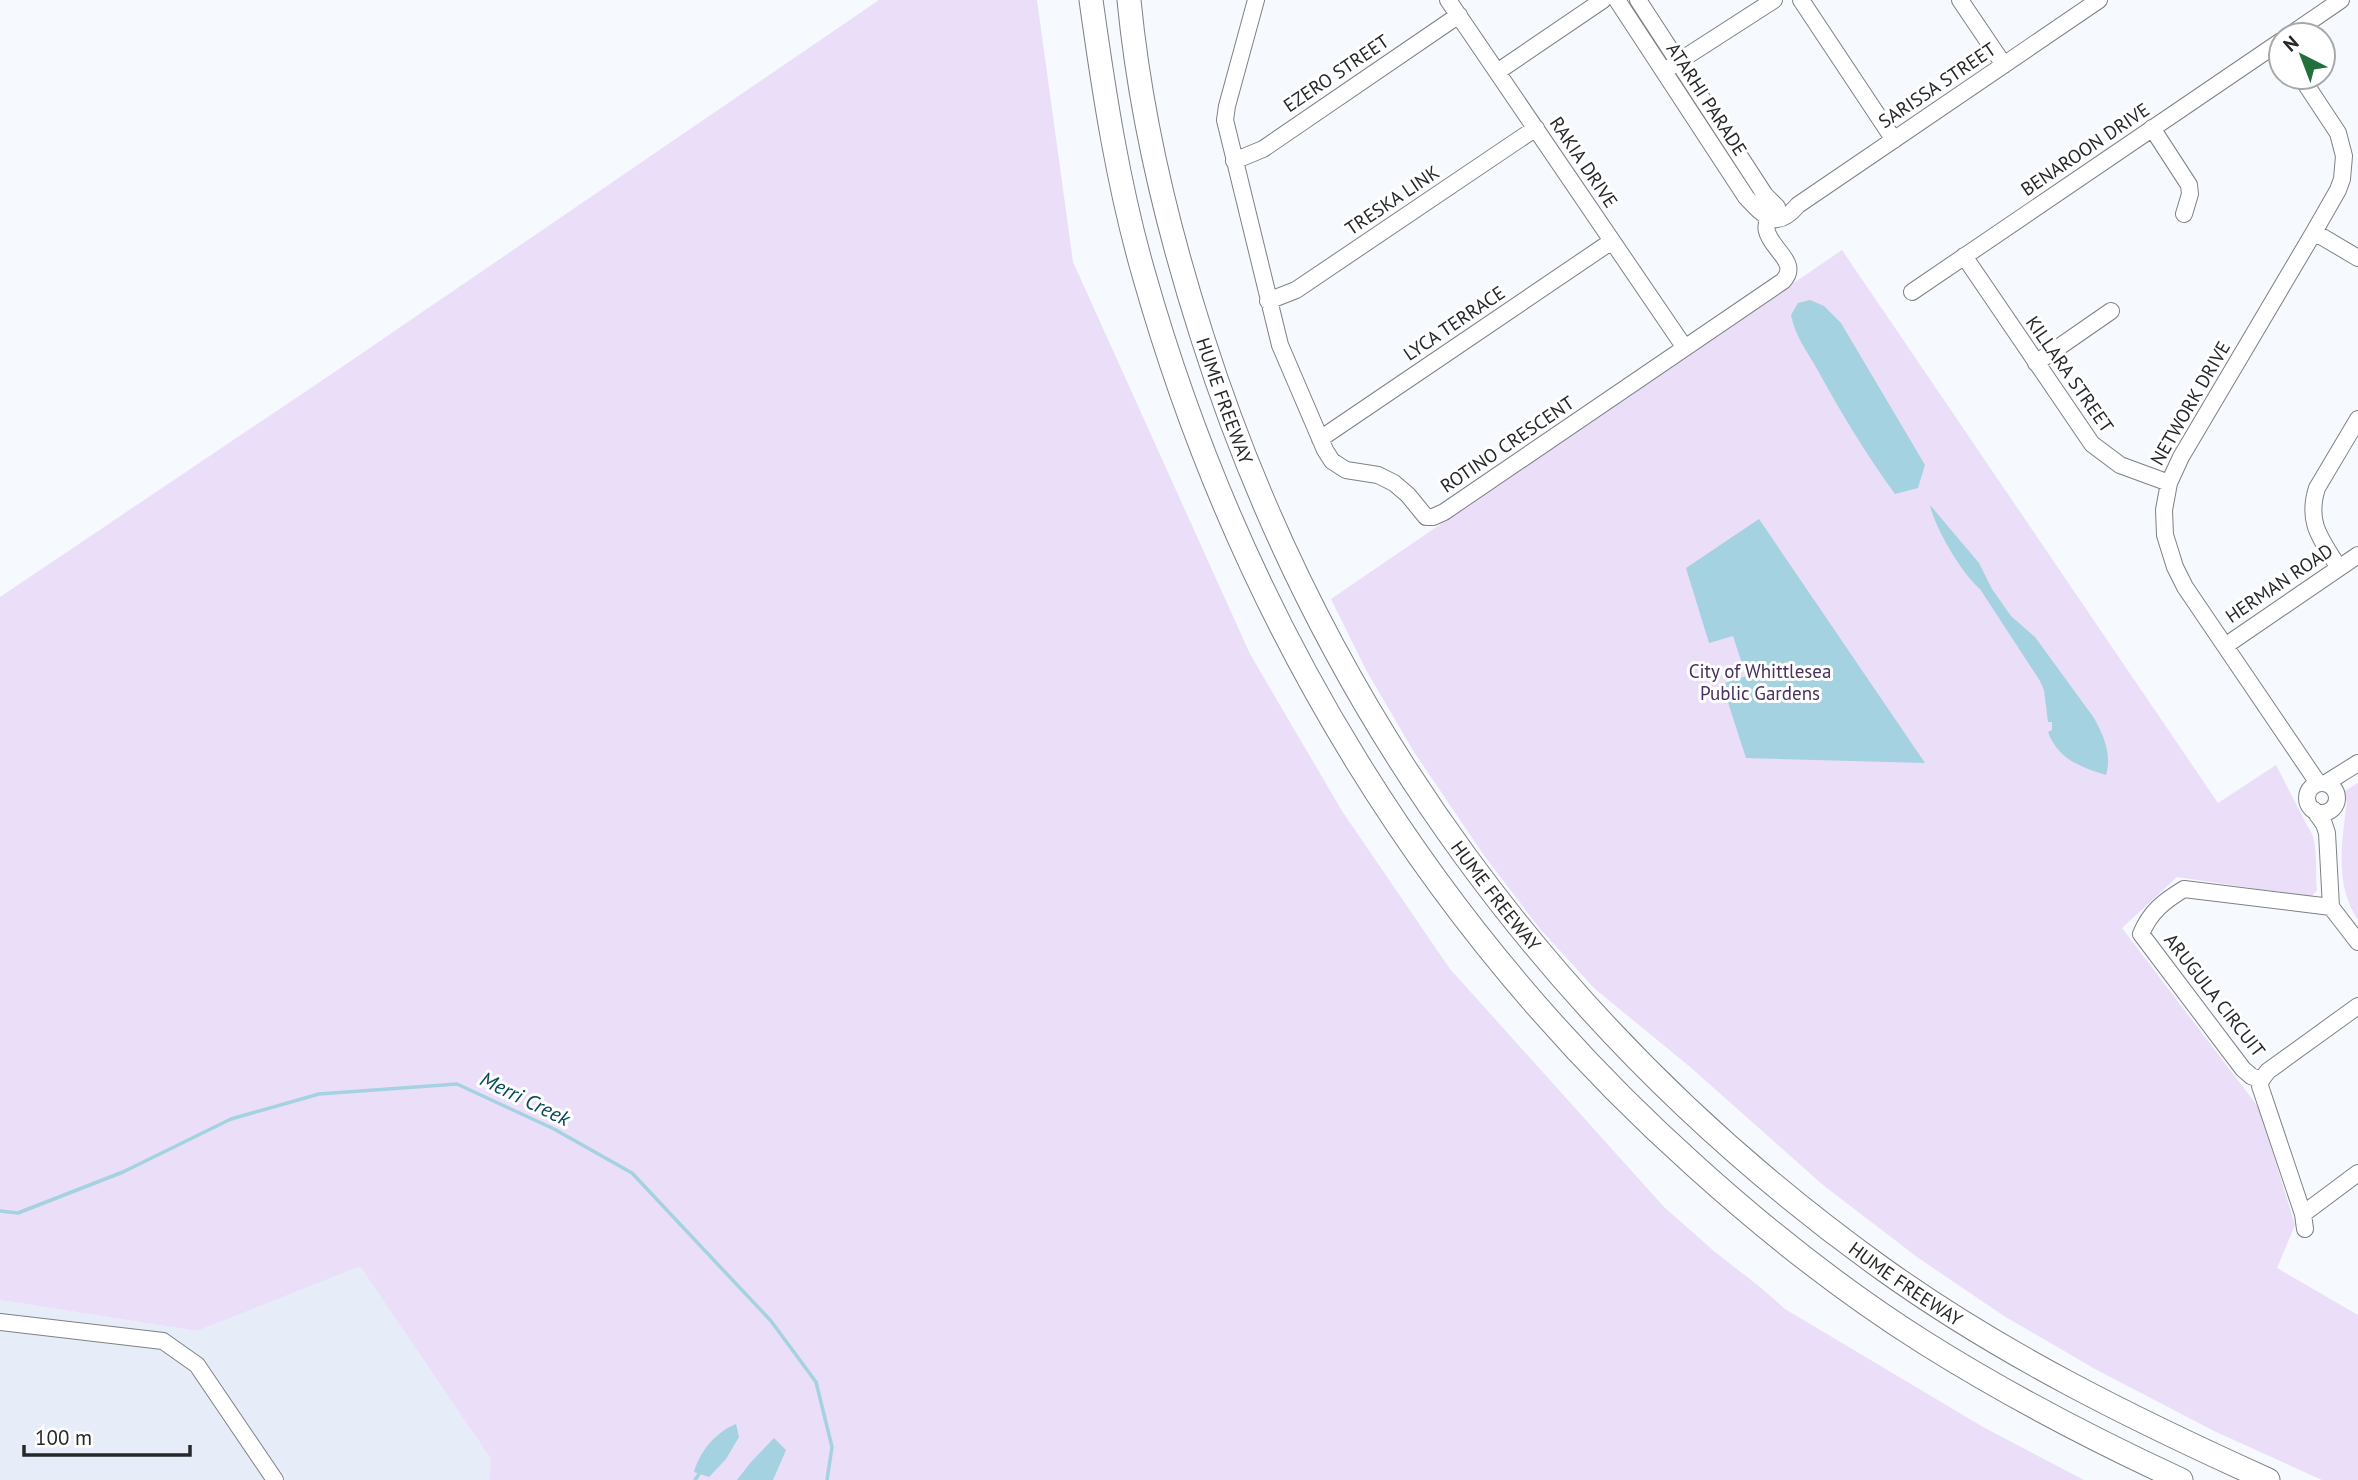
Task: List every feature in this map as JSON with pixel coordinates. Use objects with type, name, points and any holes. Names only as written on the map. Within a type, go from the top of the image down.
[{"type":"highway","name":"HUME FREEWAY","points":[[1091,0],[1110,124],[1127,207],[1150,296],[1191,422],[1247,559],[1289,645],[1364,776],[1444,891],[1543,1013],[1597,1073],[1725,1193],[1789,1245],[1922,1341],[1987,1381],[2112,1449],[2181,1480]]},
{"type":"highway","name":"HUME FREEWAY","points":[[1129,0],[1148,129],[1174,244],[1216,380],[1252,477],[1306,596],[1382,734],[1428,805],[1511,918],[1614,1037],[1662,1085],[1770,1182],[1827,1227],[1953,1316],[2020,1357],[2153,1427],[2268,1480]]},
{"type":"street","name":"ROTINO CRESCENT","points":[[1256,0],[1226,113],[1226,128],[1285,361],[1328,456],[1338,466],[1353,472],[1378,475],[1394,483],[1408,495],[1423,515],[1433,517],[1444,512],[1776,287],[1788,275],[1786,262],[1774,244],[1773,215]]},
{"type":"street","name":"RAKIA DRIVE","points":[[1448,0],[1685,348]]},
{"type":"street","points":[[1497,72],[1603,0]]},
{"type":"street","name":"ATARHI PARADE","points":[[1617,0],[1740,188],[1773,215]]},
{"type":"street","name":"ATARHI PARADE","points":[[1639,0],[1765,195],[1773,215]]},
{"type":"street","points":[[1664,72],[1774,0]]},
{"type":"street","points":[[1801,0],[1894,140]]},
{"type":"street","points":[[1960,0],[2004,65]]},
{"type":"street","name":"SARISSA STREET","points":[[1773,215],[1825,195],[1894,140],[2099,0]]},
{"type":"street","name":"BENAROON DRIVE","points":[[2312,21],[2341,0]]},
{"type":"street","name":"EZERO STREET","points":[[1234,161],[1262,149],[1459,15]]},
{"type":"street","name":"BENAROON DRIVE","points":[[1912,292],[2267,52]]},
{"type":"street","name":"NETWORK DRIVE","points":[[2310,91],[2338,133],[2344,156],[2342,179],[2314,232],[2188,445],[2169,482],[2164,510],[2168,550],[2185,587],[2329,791]]},
{"type":"street","name":"TRESKA LINK","points":[[1268,301],[1296,290],[1536,128]]},
{"type":"street","points":[[2152,128],[2189,185],[2190,194],[2184,214]]},
{"type":"street","points":[[2314,232],[2358,258]]},
{"type":"street","name":"LYCA TERRACE","points":[[1320,439],[1612,241]]},
{"type":"street","name":"KILLARA STREET","points":[[1964,256],[2099,451],[2120,465],[2169,482]]},
{"type":"street","points":[[2036,363],[2111,311]]},
{"type":"street","points":[[2339,568],[2316,530],[2312,513],[2317,488],[2358,419]]},
{"type":"street","name":"HERMAN ROAD","points":[[2225,646],[2358,555]]},
{"type":"street","points":[[2314,810],[2326,812],[2329,791],[2354,766]]},
{"type":"street","points":[[2327,833],[2324,824],[2309,806],[2308,793],[2311,788],[2329,791]]},
{"type":"street","points":[[2329,791],[2327,833],[2331,907],[2358,942]]},
{"type":"street","name":"ARUGULA CIRCUIT","points":[[2260,1080],[2244,1069],[2141,934],[2148,918],[2184,889],[2331,907]]},
{"type":"street","points":[[2358,1006],[2268,1071],[2260,1080],[2304,1221],[2358,1173]]},
{"type":"street","points":[[0,1322],[163,1341],[197,1365],[275,1480]]},
{"type":"shaded area","points":[[360,1265],[491,1459],[489,1480],[0,1480],[0,1300],[197,1331]]},
{"type":"green space","points":[[879,0],[1037,0],[1073,262],[1250,654],[1342,811],[1450,969],[1664,1207],[1785,1309],[1983,1427],[2084,1480],[489,1480],[491,1459],[360,1266],[197,1331],[0,1300],[0,597]]},
{"type":"green space","name":"City of Whittlesea Public Gardens","points":[[1842,250],[2218,803],[2276,765],[2314,840],[2317,890],[2311,897],[2177,877],[2122,928],[2259,1108],[2295,1225],[2277,1268],[2358,1315],[2358,1480],[2322,1480],[2214,1431],[2095,1369],[2004,1316],[1917,1257],[1823,1185],[1689,1066],[1595,989],[1540,929],[1483,854],[1414,752],[1366,670],[1331,599]]},
{"type":"green space","points":[[2358,783],[2358,920],[2345,892],[2343,877],[2342,847],[2347,801],[2332,799]]},
{"type":"water","points":[[1810,300],[1824,306],[1841,323],[1925,465],[1918,488],[1895,494],[1835,401],[1795,330],[1791,315],[1798,303]]},
{"type":"water","points":[[1930,505],[1979,563],[1992,589],[2011,616],[2035,637],[2094,718],[2106,746],[2106,775],[2071,761],[2052,741],[2048,732],[2052,730],[2052,722],[2048,722],[2044,690],[2040,681],[1980,589],[1965,573],[1950,550],[1937,526]]},
{"type":"water","points":[[1759,519],[1925,763],[1746,758],[1722,684],[1746,676],[1733,636],[1709,643],[1686,568]]},
{"type":"water","points":[[736,1424],[739,1437],[726,1459],[709,1477],[694,1472],[710,1443]]},
{"type":"water","points":[[774,1438],[786,1450],[773,1480],[737,1480],[751,1462]]},
{"type":"waterway","name":"Merri Creek","points":[[0,1211],[18,1213],[123,1172],[231,1119],[319,1094],[457,1084],[554,1129],[632,1173],[771,1321],[816,1382],[832,1447],[827,1480]]},
{"type":"waterway","points":[[695,1480],[699,1474]]}]
